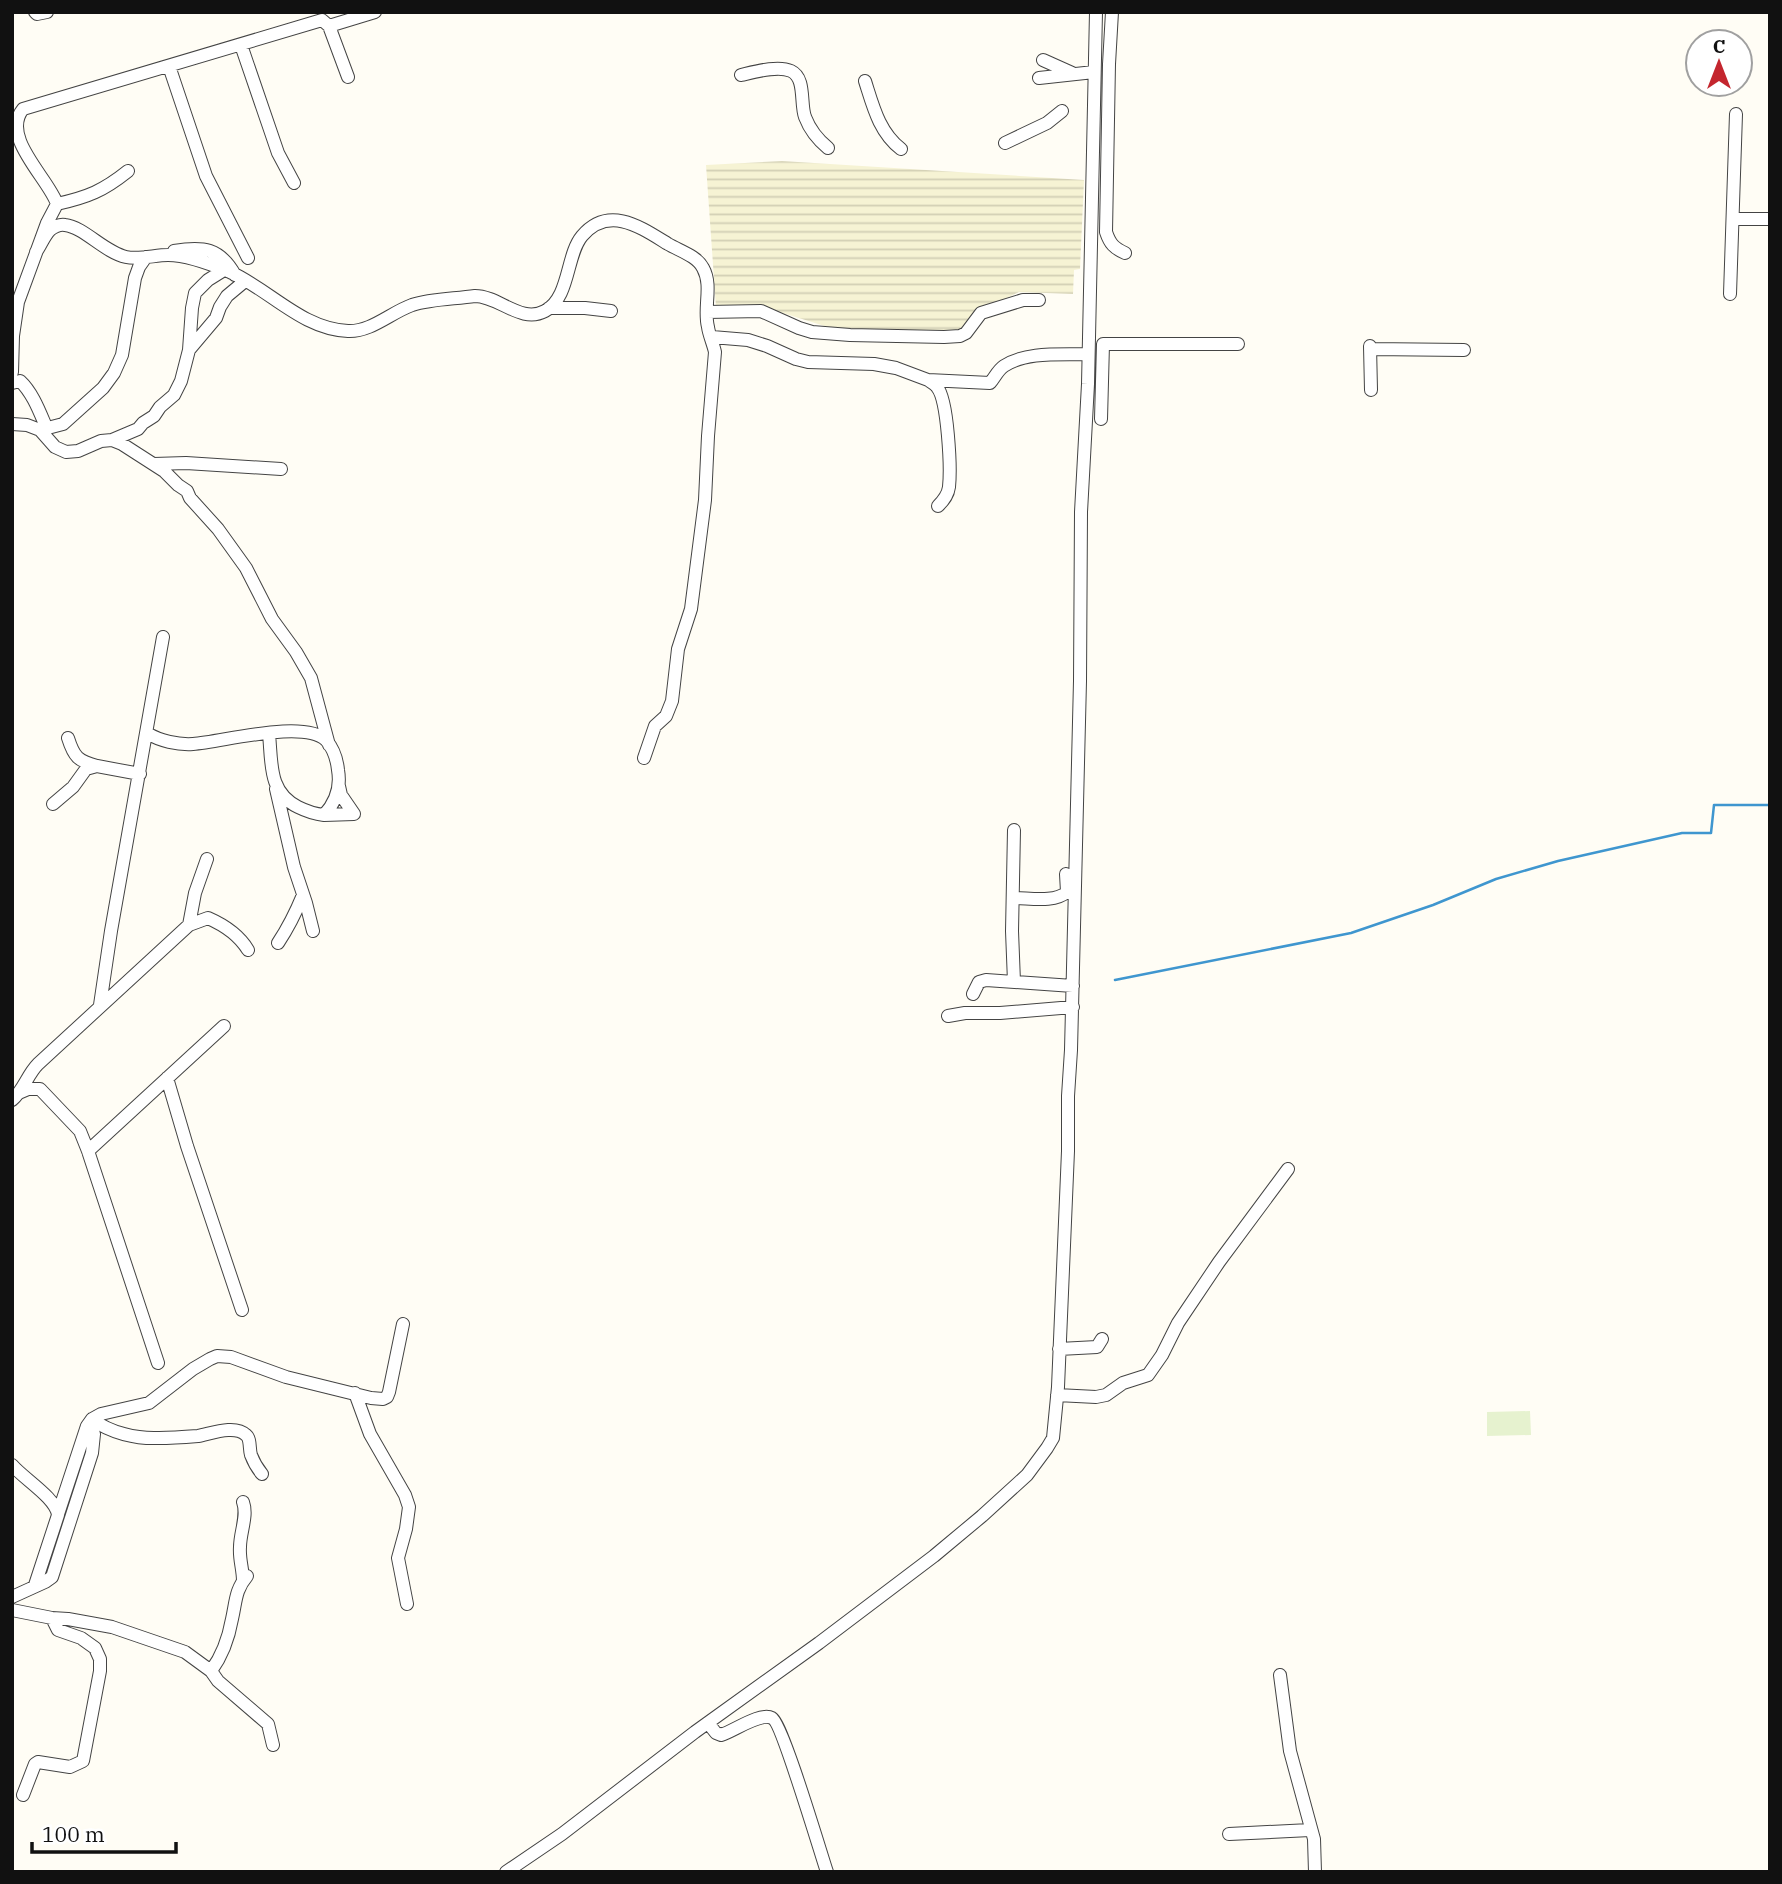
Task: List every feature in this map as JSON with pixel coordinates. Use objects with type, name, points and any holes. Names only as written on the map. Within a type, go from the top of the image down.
[{"type":"street","points":[[35,12],[47,12]]},
{"type":"street","points":[[54,216],[55,197],[29,159],[18,135],[20,113],[23,109],[325,19],[375,12]]},
{"type":"street","points":[[506,1872],[562,1834],[934,1556],[1027,1475],[1053,1438],[1063,1286],[1073,1007],[1071,889],[1080,681],[1081,538],[1096,12]]},
{"type":"street","points":[[1112,12],[1106,232],[1114,248],[1125,253]]},
{"type":"street","points":[[325,19],[348,77]]},
{"type":"street","points":[[241,45],[278,153],[294,183]]},
{"type":"street","points":[[1043,61],[1072,73],[1094,78]]},
{"type":"street","points":[[169,66],[206,176],[248,258]]},
{"type":"street","points":[[741,75],[762,70],[789,70],[798,76],[805,116],[819,141],[828,148]]},
{"type":"street","points":[[1038,78],[1072,73]]},
{"type":"street","points":[[865,80],[884,132],[901,149]]},
{"type":"street","points":[[1005,143],[1046,123],[1062,111]]},
{"type":"street","points":[[1730,294],[1736,114]]},
{"type":"street","points":[[12,372],[18,302],[47,223],[54,216],[101,191],[128,171]]},
{"type":"street","points":[[54,216],[64,225],[125,257],[152,256],[177,250],[206,249],[219,253],[235,275],[309,321],[336,330],[367,328],[409,306],[424,302],[475,296],[493,299],[519,313],[533,316],[549,309],[585,308],[611,311]]},
{"type":"street","points":[[549,309],[564,285],[580,238],[590,227],[612,219],[651,232],[687,254],[703,266],[708,282],[707,326],[715,352],[705,500],[691,609],[678,649],[672,701],[666,716],[655,726],[644,758]]},
{"type":"street","points":[[1733,219],[1770,219]]},
{"type":"street","points":[[12,424],[43,429],[63,424],[103,388],[122,355],[139,267],[152,256]]},
{"type":"street","points":[[189,350],[216,318],[235,275]]},
{"type":"street","points":[[12,383],[23,383],[43,429],[55,447],[66,452],[78,451],[138,429],[174,395],[181,381],[189,350],[195,293],[208,280],[235,275]]},
{"type":"street","points":[[707,313],[761,311],[812,332],[944,337],[966,333],[981,313],[1023,300],[1039,300]]},
{"type":"street","points":[[712,337],[748,340],[808,362],[874,364],[896,368],[928,380],[938,387],[944,406],[948,442],[949,487],[945,499],[938,506]]},
{"type":"street","points":[[1101,419],[1103,344],[1238,344]]},
{"type":"street","points":[[1371,390],[1370,348],[1464,350]]},
{"type":"street","points":[[928,380],[990,383],[1007,364],[1023,359],[1042,355],[1088,354]]},
{"type":"street","points":[[112,440],[164,471],[187,491],[190,498],[218,528],[246,568],[272,620],[311,678],[329,745]]},
{"type":"street","points":[[154,464],[186,463],[281,469]]},
{"type":"street","points":[[100,1006],[163,637]]},
{"type":"street","points":[[146,733],[166,741],[192,744],[240,735],[309,732],[326,740],[329,745],[335,758],[341,795],[354,814],[311,813],[282,796],[276,788]]},
{"type":"street","points":[[269,734],[276,788],[294,867],[313,931]]},
{"type":"street","points":[[68,738],[75,756],[91,767],[140,774]]},
{"type":"street","points":[[53,804],[74,787],[91,767]]},
{"type":"street","points":[[324,815],[334,801],[339,786]]},
{"type":"street","points":[[1014,830],[1014,982]]},
{"type":"street","points":[[190,925],[195,893],[207,859]]},
{"type":"street","points":[[1066,874],[1071,889]]},
{"type":"street","points":[[1014,898],[1047,899],[1063,895],[1071,889]]},
{"type":"street","points":[[278,943],[303,895]]},
{"type":"street","points":[[192,909],[231,930],[248,950]]},
{"type":"street","points":[[17,1096],[34,1068],[100,1006],[190,925],[208,918]]},
{"type":"street","points":[[973,994],[979,982],[986,980],[1073,986]]},
{"type":"street","points":[[948,1016],[1073,1007]]},
{"type":"street","points":[[88,1151],[224,1026]]},
{"type":"street","points":[[167,1078],[242,1310]]},
{"type":"street","points":[[17,1096],[29,1089],[40,1089],[80,1132],[158,1363]]},
{"type":"street","points":[[1057,1395],[1106,1395],[1124,1383],[1148,1375],[1162,1355],[1178,1323],[1219,1262],[1288,1170]]},
{"type":"street","points":[[34,1585],[89,1423],[101,1414],[149,1403],[193,1369],[217,1356],[231,1357],[286,1377],[383,1399],[389,1392],[402,1324]]},
{"type":"street","points":[[1059,1349],[1097,1347],[1102,1339]]},
{"type":"street","points":[[355,1393],[370,1434],[405,1495],[409,1507],[397,1558],[408,1604]]},
{"type":"street","points":[[89,1423],[121,1433],[158,1438],[201,1435],[216,1431],[240,1432],[248,1438],[255,1466],[262,1474]]},
{"type":"street","points":[[12,1597],[52,1577],[92,1453],[94,1434],[89,1423]]},
{"type":"street","points":[[12,1465],[18,1478],[52,1501],[58,1515]]},
{"type":"street","points":[[211,1671],[221,1654],[232,1621],[234,1601],[245,1579],[240,1561],[246,1510],[243,1503]]},
{"type":"street","points":[[12,1610],[113,1627],[185,1652],[211,1671],[218,1681],[268,1724],[273,1745]]},
{"type":"street","points":[[23,1795],[38,1762],[70,1766],[83,1761],[100,1671],[100,1659],[95,1648],[82,1638],[58,1630],[52,1618]]},
{"type":"street","points":[[1280,1675],[1290,1751],[1314,1839],[1315,1872]]},
{"type":"street","points":[[708,1723],[716,1734],[721,1735],[761,1717],[771,1717],[776,1721],[786,1744],[827,1872]]},
{"type":"street","points":[[1229,1834],[1310,1830]]},
{"type":"shaded area","points":[[782,161],[1084,180],[1080,269],[1074,270],[1073,294],[1019,292],[986,308],[967,330],[944,332],[831,328],[770,309],[716,307],[706,165]]},
{"type":"green space","points":[[1530,1411],[1531,1435],[1487,1436],[1487,1412]]},
{"type":"waterway","points":[[1115,980],[1351,933],[1433,905],[1496,879],[1558,861],[1682,833],[1711,833],[1714,805],[1770,805]]}]
